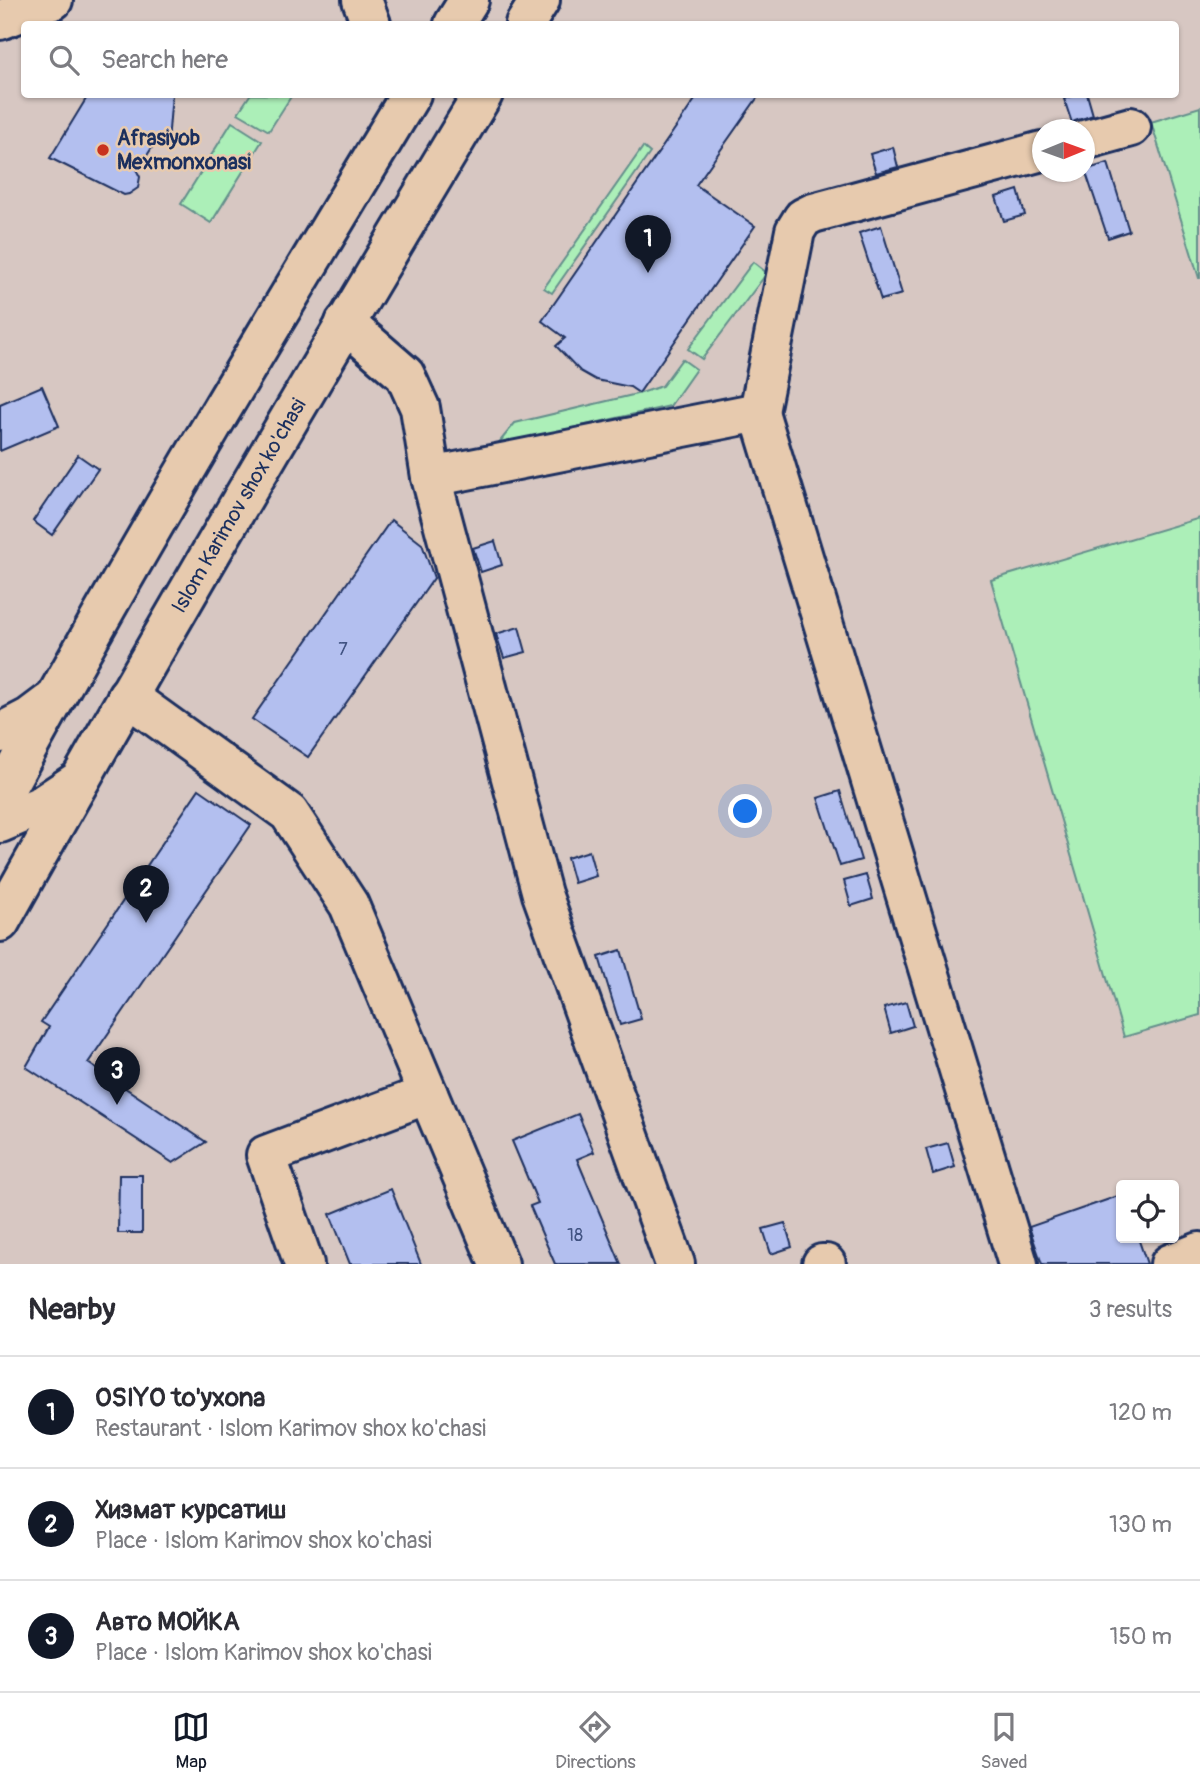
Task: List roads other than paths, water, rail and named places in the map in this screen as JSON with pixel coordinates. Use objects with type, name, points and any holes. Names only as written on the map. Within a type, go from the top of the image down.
[{"type":"street","points":[[0,20],[52,0]]},
{"type":"street","points":[[362,0],[370,21]]},
{"type":"street","points":[[456,21],[469,0]]},
{"type":"street","points":[[527,21],[540,0]]},
{"type":"street","points":[[0,799],[211,424],[409,98]]},
{"type":"street","name":"Islom Karimov shox ko'chasi","points":[[0,922],[127,696],[345,323],[481,98]]},
{"type":"street","points":[[1095,137],[1131,127]]},
{"type":"street","points":[[1018,1264],[759,412],[795,231],[803,218],[813,213],[1032,154]]},
{"type":"street","points":[[345,323],[405,375],[420,408],[432,477],[542,894],[675,1264]]},
{"type":"street","points":[[432,477],[759,412]]},
{"type":"street","points":[[127,696],[289,813],[349,905],[499,1264]]},
{"type":"street","points":[[0,733],[29,718],[54,699]]},
{"type":"street","points":[[0,823],[42,805],[79,780]]},
{"type":"street","points":[[0,863],[3,882],[0,906]]},
{"type":"street","points":[[304,1264],[266,1155],[429,1094]]},
{"type":"street","points":[[1170,1264],[1200,1252]]},
{"type":"place","name":"Afrasiyob Mexmonxonasi","points":[[103,150]]},
{"type":"place","name":"OSIYO to'yxona","points":[[648,273]]},
{"type":"place","name":"Хизмат курсатиш","points":[[146,923]]},
{"type":"place","name":"Авто МОЙКА","points":[[117,1105]]}]
